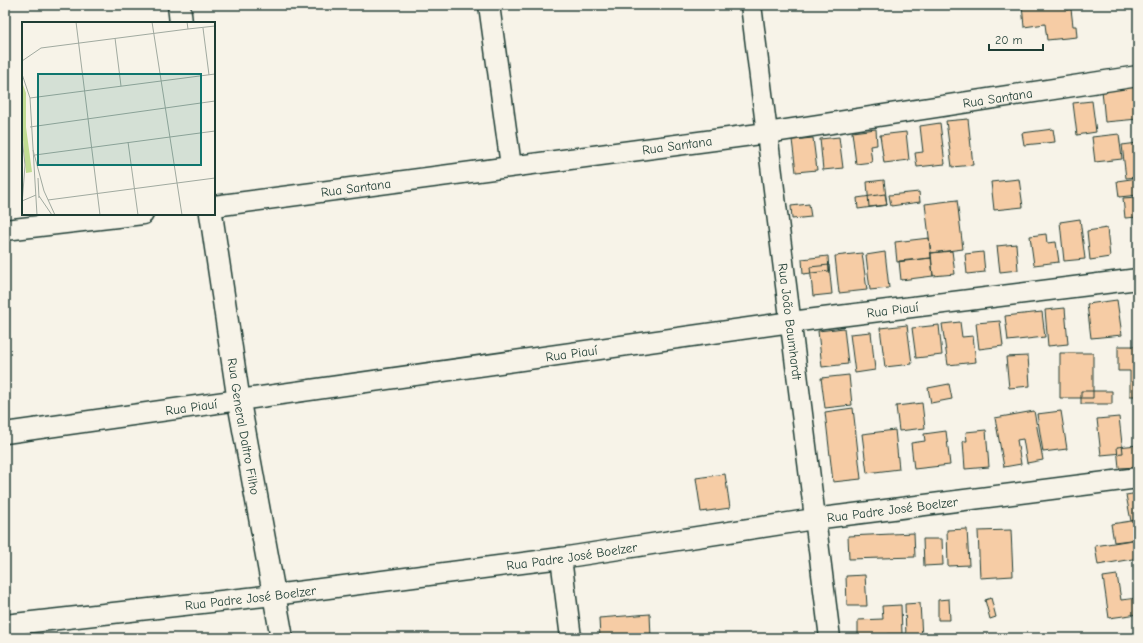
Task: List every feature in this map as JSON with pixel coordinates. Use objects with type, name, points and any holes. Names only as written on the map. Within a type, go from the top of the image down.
[{"type":"street","points":[[178,5],[181,22]]},
{"type":"street","points":[[489,5],[511,166]]},
{"type":"street","name":"Rua João Baumhardt","points":[[751,5],[830,638]]},
{"type":"street","name":"Rua Santana","points":[[215,206],[767,133],[1138,76]]},
{"type":"street","points":[[5,230],[134,215]]},
{"type":"street","name":"Rua General Daltro Filho","points":[[210,215],[239,402],[282,638]]},
{"type":"street","name":"Rua Piauí","points":[[5,433],[239,402],[791,322],[1138,279]]},
{"type":"street","name":"Rua Padre José Boelzer","points":[[5,625],[274,595],[561,558],[814,519],[1138,478]]},
{"type":"street","points":[[561,558],[571,638]]},
{"type":"building","points":[[1022,5],[1067,5],[1067,10],[1071,9],[1073,26],[1076,26],[1077,37],[1047,40],[1045,24],[1024,27]]},
{"type":"building","points":[[1138,86],[1138,119],[1105,122],[1102,90]]},
{"type":"building","points":[[1092,101],[1096,132],[1077,135],[1073,103]]},
{"type":"building","points":[[968,119],[973,165],[952,167],[946,121]]},
{"type":"building","points":[[940,123],[945,164],[917,167],[915,153],[923,152],[920,126]]},
{"type":"building","points":[[876,129],[877,145],[870,146],[872,162],[856,164],[852,132]]},
{"type":"building","points":[[1053,129],[1055,142],[1024,145],[1022,133]]},
{"type":"building","points":[[906,132],[909,160],[884,163],[880,135]]},
{"type":"building","points":[[1119,134],[1122,159],[1095,162],[1092,137]]},
{"type":"building","points":[[839,137],[843,168],[823,170],[820,139]]},
{"type":"building","points":[[813,138],[817,170],[796,172],[792,140]]},
{"type":"building","points":[[1138,143],[1138,177],[1126,178],[1122,145]]},
{"type":"building","points":[[1138,178],[1138,195],[1119,197],[1117,181]]},
{"type":"building","points":[[1019,179],[1023,207],[994,210],[991,182]]},
{"type":"building","points":[[884,180],[887,205],[869,207],[867,182]]},
{"type":"building","points":[[919,192],[920,202],[891,206],[889,195]]},
{"type":"building","points":[[885,194],[887,205],[858,209],[857,198]]},
{"type":"building","points":[[1138,197],[1138,217],[1125,218],[1123,198]]},
{"type":"building","points":[[957,200],[963,249],[931,253],[925,204]]},
{"type":"building","points":[[809,204],[811,217],[792,219],[791,206]]},
{"type":"building","points":[[1080,219],[1085,259],[1064,261],[1060,222]]},
{"type":"building","points":[[1107,228],[1110,257],[1090,260],[1087,231]]},
{"type":"building","points":[[1046,234],[1047,243],[1056,242],[1059,262],[1034,265],[1030,236]]},
{"type":"building","points":[[929,238],[931,258],[897,262],[895,242]]},
{"type":"building","points":[[1016,244],[1018,270],[1000,272],[997,246]]},
{"type":"building","points":[[952,251],[955,274],[933,276],[931,253]]},
{"type":"building","points":[[885,252],[889,288],[870,290],[866,255]]},
{"type":"building","points":[[983,252],[985,272],[967,274],[965,254]]},
{"type":"building","points":[[862,253],[867,290],[839,293],[835,256]]},
{"type":"building","points":[[828,256],[829,271],[803,274],[802,259]]},
{"type":"building","points":[[931,258],[933,276],[901,280],[899,261]]},
{"type":"building","points":[[829,265],[832,294],[813,296],[810,267]]},
{"type":"building","points":[[1117,300],[1122,335],[1091,338],[1087,304]]},
{"type":"building","points":[[1065,308],[1068,344],[1048,346],[1045,310]]},
{"type":"building","points":[[1042,312],[1045,337],[1008,341],[1005,316]]},
{"type":"building","points":[[1000,321],[1003,346],[979,349],[976,323]]},
{"type":"building","points":[[960,322],[962,337],[973,336],[976,362],[948,365],[942,324]]},
{"type":"building","points":[[907,325],[912,364],[885,367],[880,328]]},
{"type":"building","points":[[939,325],[942,355],[916,358],[912,328]]},
{"type":"building","points":[[844,328],[848,364],[822,367],[818,331]]},
{"type":"building","points":[[871,332],[875,370],[855,373],[850,334]]},
{"type":"building","points":[[1118,346],[1138,346],[1138,396],[1130,396],[1130,371],[1118,371]]},
{"type":"building","points":[[1060,353],[1093,353],[1093,398],[1060,398]]},
{"type":"building","points":[[1028,356],[1030,386],[1009,388],[1006,357]]},
{"type":"building","points":[[849,375],[852,405],[825,408],[821,378]]},
{"type":"building","points":[[949,384],[952,399],[931,403],[928,388]]},
{"type":"building","points":[[1081,391],[1112,391],[1112,404],[1081,404]]},
{"type":"building","points":[[922,403],[925,428],[899,431],[896,406]]},
{"type":"building","points":[[853,408],[861,479],[833,482],[825,412]]},
{"type":"building","points":[[1034,411],[1043,460],[1027,463],[1023,439],[1017,440],[1021,464],[1004,467],[995,418]]},
{"type":"building","points":[[1061,411],[1067,449],[1043,452],[1037,414]]},
{"type":"building","points":[[1119,417],[1123,453],[1101,455],[1097,419]]},
{"type":"building","points":[[895,430],[899,469],[867,473],[862,434]]},
{"type":"building","points":[[986,430],[989,467],[965,469],[963,441],[967,441],[966,432]]},
{"type":"building","points":[[946,431],[950,465],[914,469],[911,443],[925,441],[924,434]]},
{"type":"building","points":[[1138,445],[1138,467],[1119,468],[1117,447]]},
{"type":"building","points":[[725,474],[730,508],[701,512],[696,478]]},
{"type":"building","points":[[1138,493],[1138,520],[1131,521],[1126,495]]},
{"type":"building","points":[[1138,520],[1138,539],[1114,542],[1111,524]]},
{"type":"building","points":[[967,529],[969,565],[948,566],[947,530]]},
{"type":"building","points":[[1011,530],[1013,576],[980,578],[978,531]]},
{"type":"building","points":[[914,533],[915,557],[849,559],[848,536]]},
{"type":"building","points":[[923,539],[942,539],[943,565],[924,566]]},
{"type":"building","points":[[1138,539],[1138,558],[1098,565],[1095,546]]},
{"type":"building","points":[[865,575],[867,606],[847,606],[846,576]]},
{"type":"building","points":[[1117,575],[1121,600],[1138,598],[1138,614],[1109,618],[1103,577]]},
{"type":"building","points":[[991,598],[996,617],[990,619],[985,600]]},
{"type":"building","points":[[949,599],[950,620],[938,620],[938,600]]},
{"type":"building","points":[[920,603],[922,638],[906,638],[905,604]]},
{"type":"building","points":[[901,605],[902,634],[887,634],[887,638],[858,638],[858,620],[883,619],[882,606]]},
{"type":"building","points":[[650,614],[651,638],[600,638],[599,618]]}]
